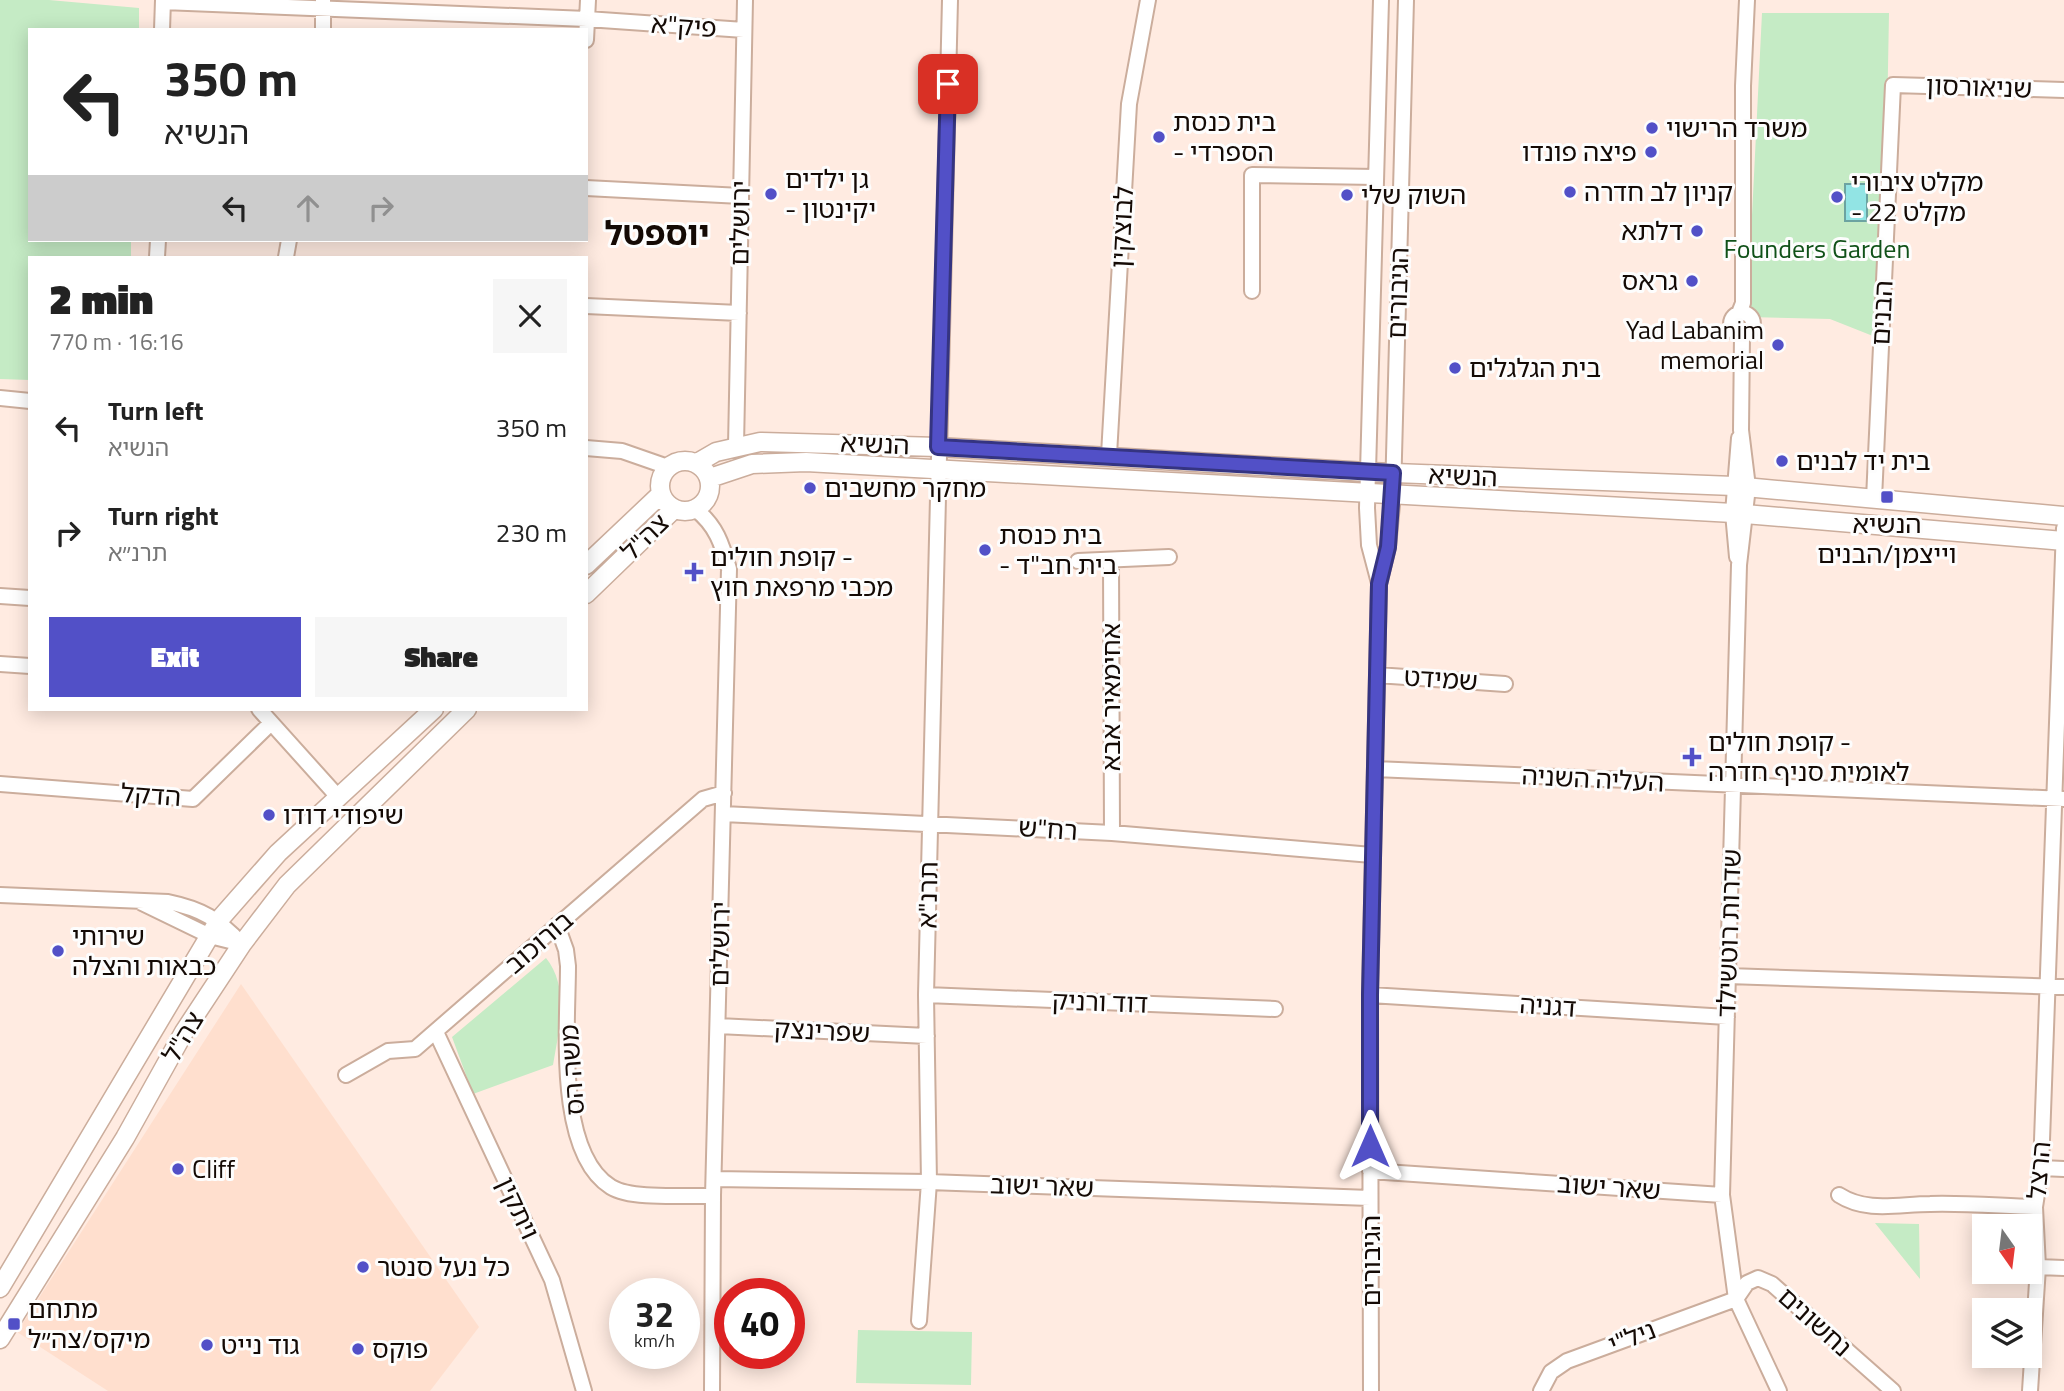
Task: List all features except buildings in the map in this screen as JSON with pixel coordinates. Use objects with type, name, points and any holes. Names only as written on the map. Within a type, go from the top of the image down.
[{"type":"main road","name":"הנשיא","points":[[696,463],[716,452],[736,446],[803,442],[938,447],[1368,472],[1741,487],[2064,516]]},
{"type":"main road","points":[[682,460],[696,463],[710,478],[707,500],[695,509],[674,509],[662,495],[660,480],[668,467],[682,460]]},
{"type":"main road","name":"הנשיא","points":[[710,478],[752,464],[937,468],[1740,513],[2064,541]]},
{"type":"main road","name":"צה\"ל","points":[[588,563],[662,495]]},
{"type":"main road","name":"צה\"ל","points":[[588,592],[674,509]]},
{"type":"main road","name":"צה\"ל","points":[[0,1289],[215,928],[278,853],[431,711]]},
{"type":"main road","name":"צה\"ל","points":[[0,1339],[125,1138],[184,1032],[242,944],[287,885],[465,711]]},
{"type":"street","points":[[587,28],[588,0]]},
{"type":"street","name":"ירושלים","points":[[736,446],[745,0]]},
{"type":"street","name":"תרנ\"א","points":[[919,1321],[929,1182],[926,995],[950,0]]},
{"type":"street","name":"לבוצקין","points":[[1109,455],[1129,104],[1148,0]]},
{"type":"street","name":"הגיבורים","points":[[1379,584],[1369,545],[1367,493],[1381,0]]},
{"type":"street","name":"הגיבורים","points":[[1371,1391],[1372,855],[1379,584],[1388,547],[1393,494],[1406,0]]},
{"type":"street","name":"שדרות רוטשילד","points":[[1747,0],[1743,86],[1743,303],[1730,323],[1732,330],[1742,335],[1741,487],[1722,1195],[1736,1299],[1779,1391]]},
{"type":"street","points":[[162,28],[163,1]]},
{"type":"street","name":"פיק\"א","points":[[163,1],[323,5],[744,30]]},
{"type":"street","points":[[323,5],[323,28]]},
{"type":"street","name":"שניאורסון","points":[[1894,85],[2064,90]]},
{"type":"street","name":"הבנים","points":[[1874,499],[1894,85]]},
{"type":"street","points":[[1252,292],[1252,175],[1376,177]]},
{"type":"street","points":[[588,188],[741,196]]},
{"type":"street","points":[[588,306],[739,313]]},
{"type":"street","points":[[0,398],[28,401]]},
{"type":"street","points":[[588,448],[622,451],[668,467]]},
{"type":"street","name":"ירושלים","points":[[695,509],[709,520],[720,538],[729,569],[713,1196],[712,1391]]},
{"type":"street","name":"הרצל","points":[[2035,1214],[2059,799],[2064,528]]},
{"type":"street","points":[[1078,561],[1169,557]]},
{"type":"street","name":"אחימאיר אבא","points":[[1111,561],[1112,833]]},
{"type":"street","points":[[0,596],[28,598]]},
{"type":"street","points":[[0,664],[28,666]]},
{"type":"street","name":"שמידט","points":[[1377,674],[1505,684]]},
{"type":"street","points":[[261,711],[339,798]]},
{"type":"street","name":"הדקל","points":[[0,784],[193,799],[271,723]]},
{"type":"street","name":"העליה השניה","points":[[1375,769],[2059,799]]},
{"type":"street","name":"בורוכוב","points":[[346,1075],[388,1051],[415,1049],[703,799],[724,793]]},
{"type":"street","name":"רח\"ש","points":[[723,814],[930,822],[1112,833],[1372,855]]},
{"type":"street","points":[[0,894],[134,899],[188,906],[215,928],[242,944]]},
{"type":"street","name":"משה הס","points":[[557,925],[566,950],[568,966],[569,1097],[583,1152],[595,1172],[610,1186],[625,1192],[713,1196]]},
{"type":"street","points":[[1728,976],[2064,987]]},
{"type":"street","name":"דוד ורניק","points":[[926,995],[1275,1009]]},
{"type":"street","name":"דגניה","points":[[1370,995],[1727,1017]]},
{"type":"street","name":"שפרינצק","points":[[718,1026],[926,1036]]},
{"type":"street","name":"ויתקין","points":[[436,1032],[552,1280],[584,1391]]},
{"type":"street","points":[[2040,1168],[2064,1169]]},
{"type":"street","name":"שאר ישוב","points":[[1370,1171],[1722,1195]]},
{"type":"street","name":"שאר ישוב","points":[[714,1179],[929,1182],[1370,1198]]},
{"type":"street","points":[[1839,1195],[1861,1205],[1887,1207],[1930,1204],[2035,1207]]},
{"type":"street","points":[[2042,1267],[2064,1268]]},
{"type":"street","name":"נחשונים","points":[[1736,1299],[1747,1283],[1758,1278],[1772,1284],[1893,1391]]},
{"type":"street","name":"הרצל","points":[[2030,1391],[2037,1284]]},
{"type":"street","name":"ניל\"י","points":[[1541,1391],[1550,1372],[1567,1361],[1736,1299]]},
{"type":"shaded area","points":[[241,984],[479,1327],[430,1391],[108,1391],[17,1332]]},
{"type":"green space","points":[[0,0],[49,0],[139,8],[139,28],[28,28],[28,242],[131,242],[131,256],[28,256],[28,380],[0,379]]},
{"type":"green space","name":"Founders Garden","points":[[1762,13],[1889,13],[1883,340],[1830,319],[1747,317]]},
{"type":"green space","points":[[546,958],[558,982],[561,1009],[553,1065],[473,1094],[452,1037]]},
{"type":"green space","points":[[1875,1223],[1919,1224],[1920,1279]]},
{"type":"green space","points":[[858,1330],[972,1332],[971,1385],[856,1383]]},
{"type":"water","points":[[1845,184],[1867,184],[1867,221],[1845,221]]},
{"type":"place","name":"משרד הרישוי","points":[[1652,128]]},
{"type":"place","name":"בית כנסת - הספרדי","points":[[1159,137]]},
{"type":"place","name":"פיצה פונדו","points":[[1651,152]]},
{"type":"place","name":"קניון לב חדרה","points":[[1570,192]]},
{"type":"place","name":"גן ילדים - יקינטון","points":[[771,194]]},
{"type":"place","name":"השוק שלי","points":[[1347,195]]},
{"type":"place","name":"מקלט ציבורי - מקלט 22","points":[[1837,197]]},
{"type":"place","name":"דלתא","points":[[1697,231]]},
{"type":"place","name":"גראס","points":[[1692,281]]},
{"type":"place","name":"Yad Labanim memorial","points":[[1778,345]]},
{"type":"place","name":"בית הגלגלים","points":[[1455,368]]},
{"type":"place","name":"בית יד לבנים","points":[[1782,461]]},
{"type":"place","name":"מחקר מחשבים","points":[[810,488]]},
{"type":"place","name":"הנשיא וייצמן/הבנים","points":[[1887,497]]},
{"type":"place","name":"בית כנסת - בית חב\"ד","points":[[985,550]]},
{"type":"place","name":"קופת חולים - מכבי מרפאת חוץ","points":[[694,572]]},
{"type":"place","name":"קופת חולים - לאומית סניף חדרה","points":[[1692,757]]},
{"type":"place","name":"שיפודי דודו","points":[[269,815]]},
{"type":"place","name":"שירותי כבאות והצלה","points":[[58,951]]},
{"type":"place","name":"Cliff","points":[[178,1169]]},
{"type":"place","name":"כל נעל סנטר","points":[[363,1267]]},
{"type":"place","name":"מתחם מיקס/צה״ל","points":[[14,1324]]},
{"type":"place","name":"גוד נייט","points":[[207,1345]]},
{"type":"place","name":"פוקס","points":[[358,1349]]},
{"type":"district","name":"יוספטל","points":[[657,233]]},
{"type":"route","points":[[948,84],[938,447],[1393,473],[1388,547],[1379,584],[1372,855],[1370,1146]]}]
